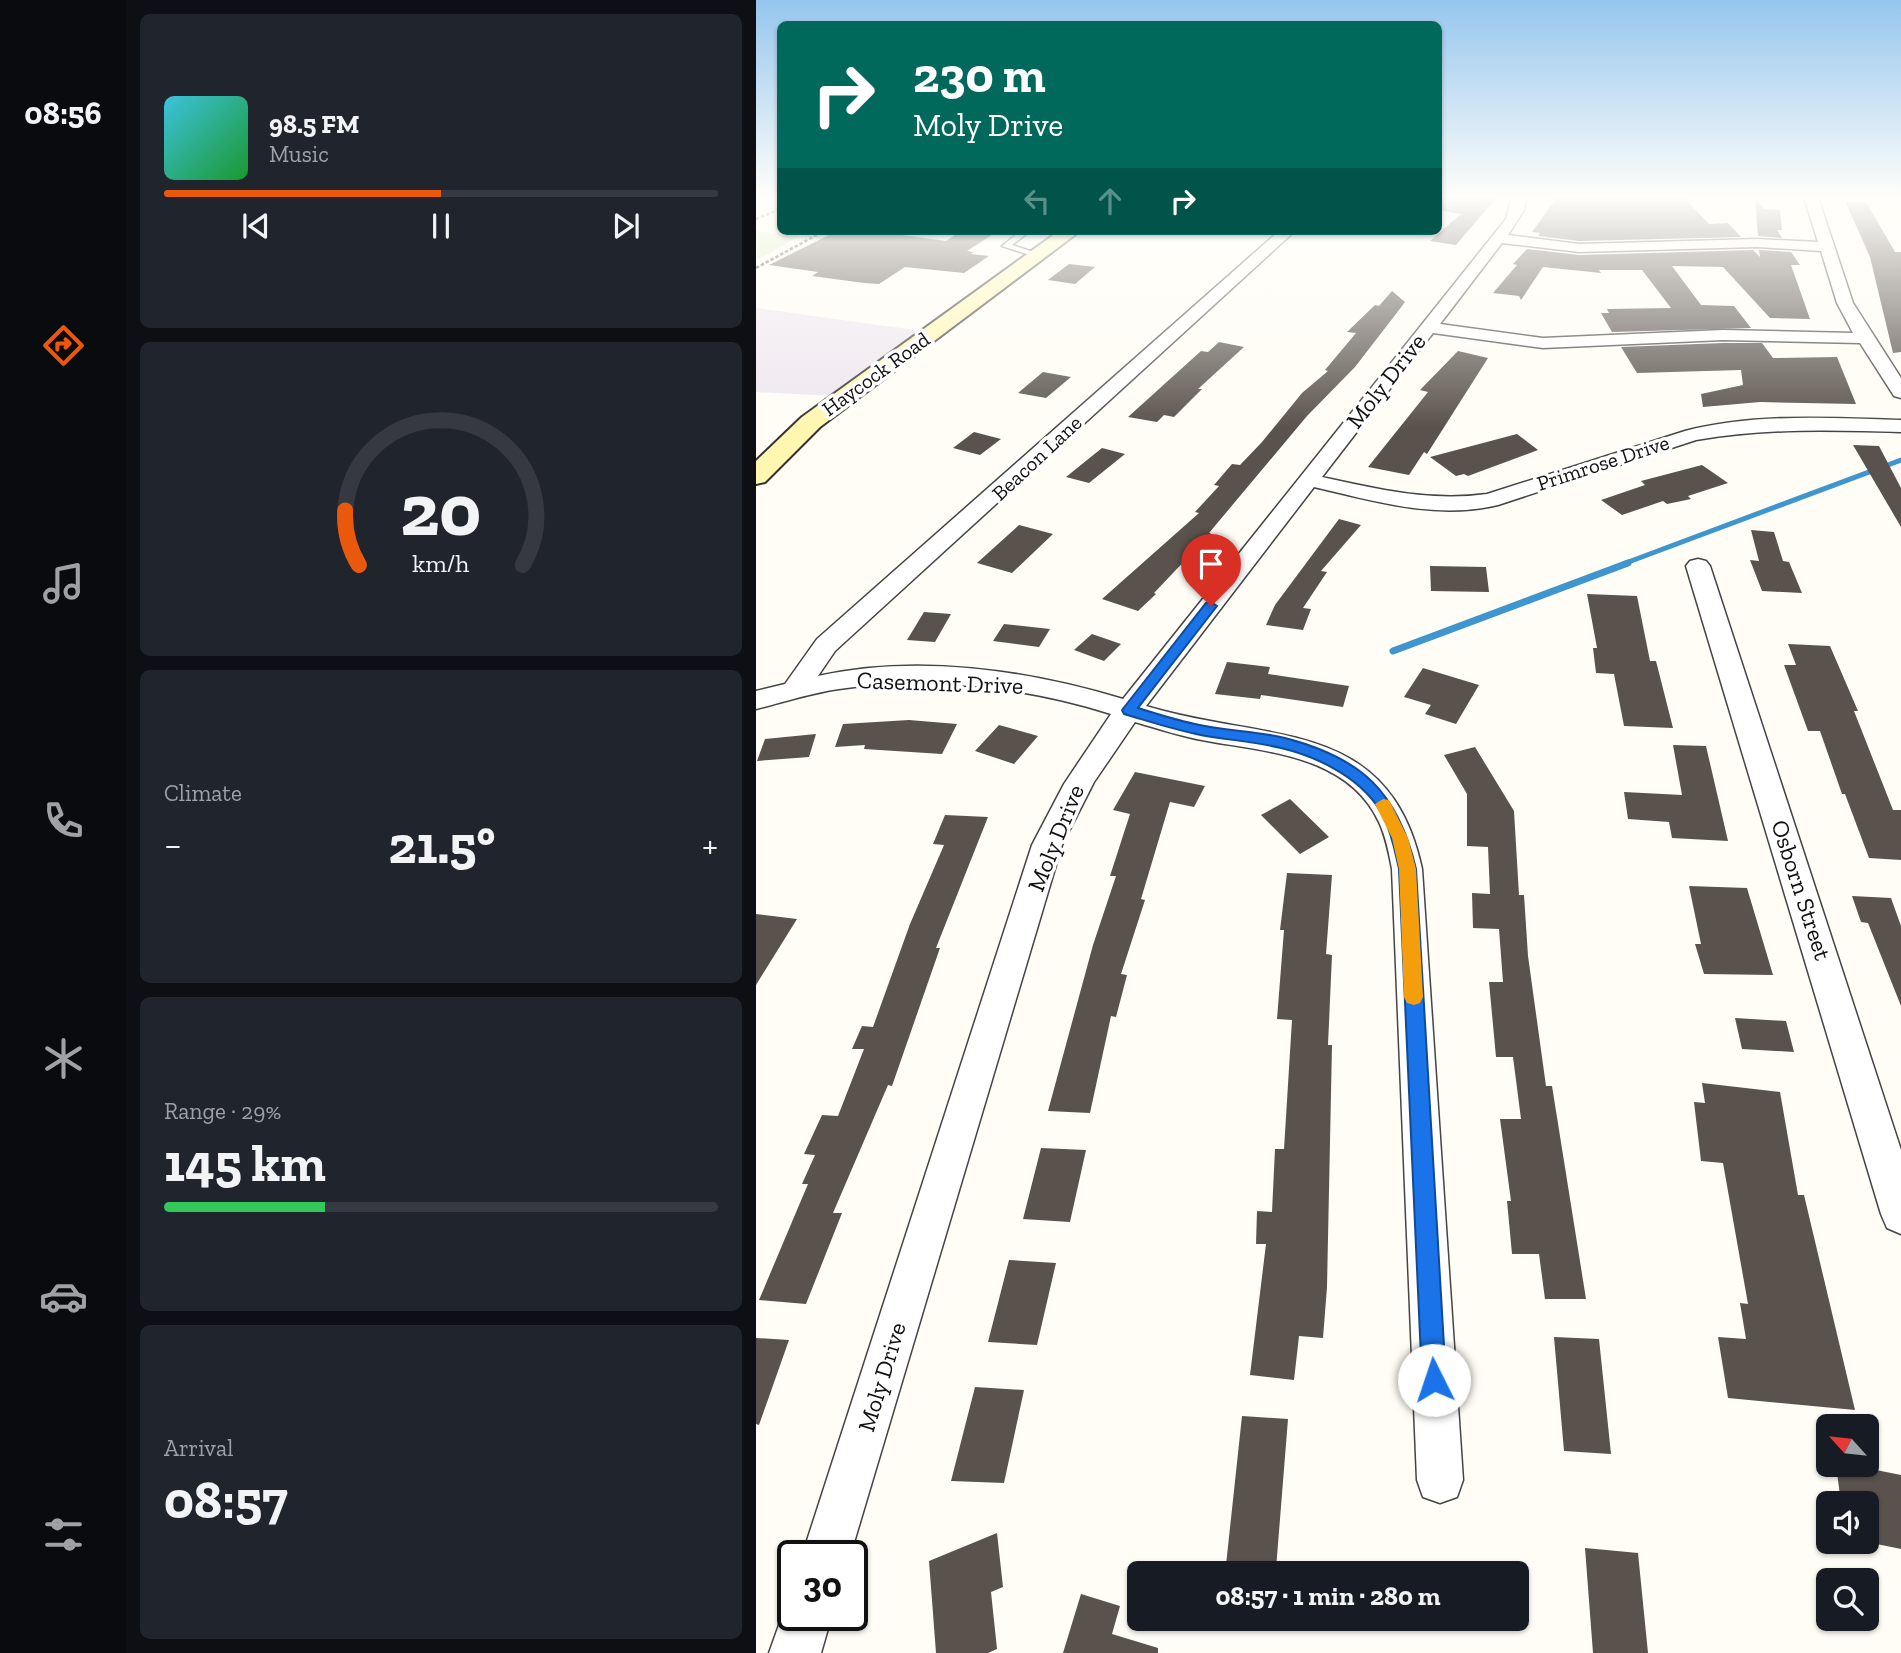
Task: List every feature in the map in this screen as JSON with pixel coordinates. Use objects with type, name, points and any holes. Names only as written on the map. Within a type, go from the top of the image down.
[{"type":"main road","name":"Haycock Road","points":[[756,476],[811,422],[1011,274]]},
{"type":"street","name":"Beacon Lane","points":[[794,691],[826,645],[980,510],[1240,274]]},
{"type":"street","name":"Moly Drive","points":[[831,1540],[1047,845],[1064,805],[1086,768],[1129,710],[1470,274]]},
{"type":"street","points":[[1836,274],[1845,303],[1901,392]]},
{"type":"street","points":[[1428,327],[1535,343],[1736,335],[1865,338]]},
{"type":"street","name":"Primrose Drive","points":[[1309,480],[1422,504],[1460,505],[1489,500],[1692,435],[1719,429],[1776,424],[1901,426]]},
{"type":"street","name":"Osborn Street","points":[[1698,566],[1901,1214]]},
{"type":"street","name":"Casemont Drive","points":[[756,700],[848,679],[882,677],[1024,684],[1065,692],[1195,729],[1283,743],[1333,761],[1355,775],[1374,793],[1390,813],[1400,838],[1407,869],[1440,1480]]},
{"type":"street","points":[[795,1653],[802,1631]]},
{"type":"shaded area","points":[[756,308],[922,331],[834,396],[756,392]]},
{"type":"building","points":[[815,274],[894,274],[879,284],[812,276]]},
{"type":"building","points":[[1056,274],[1087,274],[1075,284],[1048,280]]},
{"type":"building","points":[[1509,274],[1538,274],[1521,300],[1519,296],[1493,293]]},
{"type":"building","points":[[1645,274],[1678,274],[1701,305],[1734,306],[1751,328],[1612,332],[1601,313],[1609,313],[1607,309],[1671,308]]},
{"type":"building","points":[[1730,274],[1794,274],[1810,319],[1770,318]]},
{"type":"building","points":[[1874,274],[1901,274],[1901,352],[1893,353]]},
{"type":"building","points":[[1392,291],[1405,302],[1355,367],[1307,416],[1211,533],[1154,593],[1156,594],[1138,611],[1102,599],[1199,513],[1195,512],[1219,486],[1214,485],[1232,464],[1240,465],[1302,393],[1328,371],[1325,370],[1356,333],[1347,332],[1375,305],[1379,306]]},
{"type":"building","points":[[1219,342],[1244,347],[1198,389],[1202,389],[1174,417],[1164,415],[1157,422],[1128,417],[1201,351],[1208,352]]},
{"type":"building","points":[[1762,343],[1773,358],[1837,357],[1856,404],[1760,402],[1703,407],[1701,394],[1743,385],[1741,370],[1637,373],[1621,347]]},
{"type":"building","points":[[1458,351],[1488,358],[1427,454],[1424,452],[1409,475],[1368,467],[1428,392],[1420,390]]},
{"type":"building","points":[[1043,372],[1071,377],[1046,398],[1018,393]]},
{"type":"building","points":[[974,432],[1001,439],[980,455],[953,448]]},
{"type":"building","points":[[1517,434],[1538,450],[1468,476],[1456,476],[1430,457]]},
{"type":"building","points":[[1853,445],[1879,446],[1901,488],[1901,527]]},
{"type":"building","points":[[1102,448],[1125,454],[1089,483],[1066,477]]},
{"type":"building","points":[[1702,465],[1728,483],[1688,496],[1691,499],[1667,504],[1663,501],[1622,515],[1601,500],[1645,485],[1641,481]]},
{"type":"building","points":[[1339,519],[1361,525],[1321,571],[1327,572],[1303,608],[1311,609],[1303,630],[1266,625],[1275,605]]},
{"type":"building","points":[[1019,525],[1053,534],[1012,573],[977,563]]},
{"type":"building","points":[[1751,530],[1774,532],[1783,561],[1789,562],[1802,593],[1762,591],[1750,560],[1759,561]]},
{"type":"building","points":[[1430,566],[1486,567],[1489,592],[1431,591]]},
{"type":"building","points":[[1587,594],[1637,596],[1650,661],[1656,661],[1673,728],[1624,726],[1614,674],[1596,673],[1593,648],[1597,648]]},
{"type":"building","points":[[924,612],[951,614],[935,642],[907,640]]},
{"type":"building","points":[[1004,624],[1050,629],[1039,647],[993,641]]},
{"type":"building","points":[[1092,634],[1121,644],[1104,661],[1074,650]]},
{"type":"building","points":[[1788,644],[1830,646],[1858,711],[1854,711],[1893,810],[1901,810],[1901,860],[1869,858],[1845,794],[1842,794],[1820,731],[1808,731],[1784,665],[1796,665]]},
{"type":"building","points":[[1227,662],[1270,667],[1268,674],[1349,686],[1343,707],[1261,695],[1260,699],[1215,694]]},
{"type":"building","points":[[1423,668],[1479,685],[1456,724],[1425,714],[1431,705],[1404,697]]},
{"type":"building","points":[[909,720],[957,724],[942,754],[864,749],[865,745],[835,747],[843,724]]},
{"type":"building","points":[[999,725],[1038,736],[1014,764],[975,751]]},
{"type":"building","points":[[816,734],[809,757],[757,761],[765,739]]},
{"type":"building","points":[[1673,745],[1706,746],[1728,841],[1672,838],[1669,822],[1628,819],[1624,792],[1682,795]]},
{"type":"building","points":[[1475,747],[1514,811],[1519,895],[1524,895],[1528,956],[1546,1086],[1552,1086],[1586,1299],[1545,1299],[1539,1254],[1512,1254],[1507,1201],[1511,1201],[1500,1119],[1521,1119],[1513,1057],[1496,1057],[1489,982],[1503,982],[1499,929],[1473,928],[1472,893],[1490,894],[1488,847],[1467,846],[1467,794],[1444,755]]},
{"type":"building","points":[[1135,772],[1205,786],[1194,807],[1170,802],[1141,899],[1145,900],[1121,974],[1127,975],[1116,1017],[1111,1016],[1090,1113],[1048,1111],[1093,945],[1116,876],[1110,876],[1130,814],[1113,810]]},
{"type":"building","points":[[1290,799],[1329,837],[1300,854],[1261,815]]},
{"type":"building","points":[[945,815],[988,817],[936,948],[940,948],[892,1086],[888,1085],[833,1213],[842,1213],[806,1304],[759,1300],[808,1184],[802,1184],[815,1155],[804,1154],[822,1115],[838,1116],[864,1049],[852,1049],[862,1026],[873,1027],[910,924],[944,845],[933,844]]},
{"type":"building","points":[[1287,873],[1332,875],[1326,954],[1332,955],[1328,1045],[1332,1045],[1327,1287],[1323,1338],[1299,1336],[1294,1380],[1250,1375],[1266,1244],[1256,1244],[1257,1211],[1272,1212],[1275,1149],[1284,1149],[1292,1020],[1277,1019],[1284,930],[1280,930]]},
{"type":"building","points":[[1689,886],[1747,888],[1773,975],[1704,974],[1695,944],[1701,944]]},
{"type":"building","points":[[1852,896],[1891,898],[1901,926],[1901,1006],[1868,923],[1861,922]]},
{"type":"building","points":[[756,914],[797,919],[756,985]]},
{"type":"building","points":[[1735,1018],[1786,1021],[1794,1052],[1742,1049]]},
{"type":"building","points":[[1702,1083],[1780,1092],[1798,1195],[1804,1195],[1855,1410],[1728,1398],[1718,1337],[1746,1339],[1740,1303],[1748,1304],[1723,1163],[1701,1161],[1694,1102],[1705,1103]]},
{"type":"building","points":[[1041,1148],[1086,1150],[1070,1222],[1023,1219]]},
{"type":"building","points":[[1009,1260],[1056,1263],[1037,1345],[988,1342]]},
{"type":"building","points":[[1554,1337],[1599,1339],[1611,1454],[1564,1451]]},
{"type":"building","points":[[756,1338],[789,1340],[759,1425],[756,1424]]},
{"type":"building","points":[[975,1387],[1024,1390],[1004,1483],[951,1481]]},
{"type":"building","points":[[1242,1416],[1288,1419],[1277,1561],[1226,1561]]},
{"type":"building","points":[[1880,1471],[1901,1475],[1901,1549],[1879,1544],[1879,1491],[1839,1491],[1838,1477],[1880,1477]]},
{"type":"building","points":[[997,1533],[1003,1587],[991,1592],[997,1649],[988,1653],[936,1653],[929,1561]]},
{"type":"building","points":[[1585,1548],[1638,1553],[1648,1653],[1593,1653]]},
{"type":"building","points":[[1081,1594],[1120,1606],[1112,1634],[1158,1648],[1158,1653],[1063,1653]]},
{"type":"waterway","points":[[1623,564],[1901,460]]},
{"type":"waterway","points":[[1393,651],[1628,563]]},
{"type":"slow traffic","points":[[1383,804],[1390,813],[1400,838],[1407,869],[1414,997]]},
{"type":"route","points":[[1211,606],[1129,710],[1195,729],[1283,743],[1333,761],[1355,775],[1374,793],[1390,813],[1400,838],[1407,869],[1434,1380]]}]
